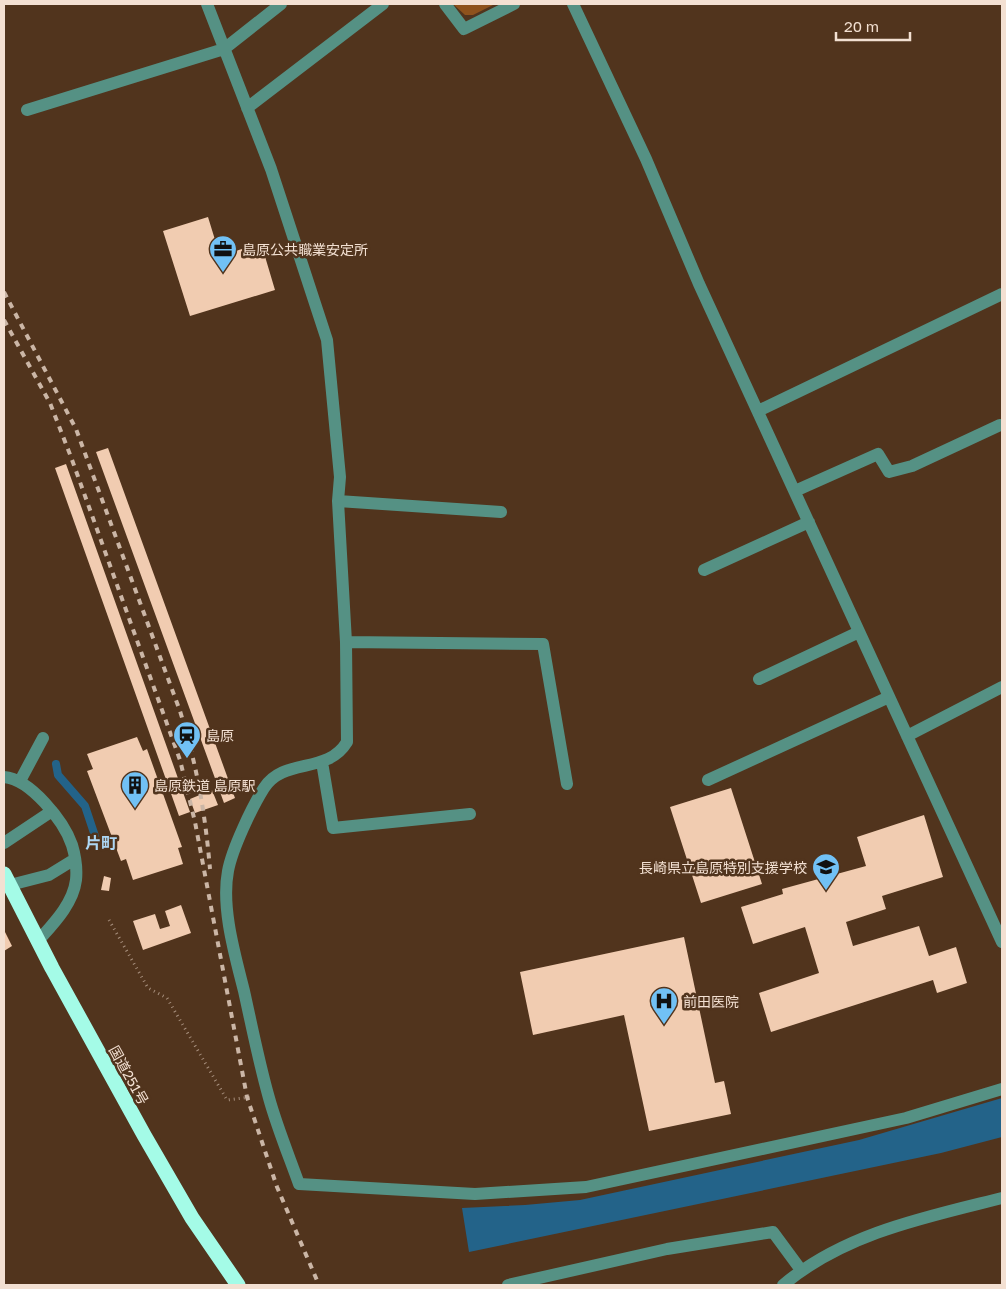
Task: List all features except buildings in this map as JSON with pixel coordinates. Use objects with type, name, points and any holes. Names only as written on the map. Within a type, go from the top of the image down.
[{"type":"highway","name":"国道251号","points":[[7,880],[38,941],[187,1210],[238,1285]]},
{"type":"street","points":[[207,4],[271,169],[327,340],[340,477],[338,501],[346,642],[347,742],[340,753],[322,762],[284,771],[274,777],[264,787],[234,850],[228,871],[226,888],[231,938],[269,1099],[300,1184],[476,1194],[586,1187],[906,1118],[1002,1089]]},
{"type":"street","points":[[27,110],[224,49],[281,4]]},
{"type":"street","points":[[247,108],[383,4]]},
{"type":"street","points":[[445,4],[464,29],[514,4]]},
{"type":"street","points":[[573,4],[646,159],[699,284],[1002,942]]},
{"type":"street","points":[[758,411],[1002,294]]},
{"type":"street","points":[[795,491],[878,454],[889,472],[912,466],[1000,425]]},
{"type":"street","points":[[338,501],[501,512]]},
{"type":"street","points":[[704,570],[809,522]]},
{"type":"street","points":[[759,679],[860,632]]},
{"type":"street","points":[[346,642],[543,644],[567,784]]},
{"type":"street","points":[[907,736],[1002,687]]},
{"type":"street","points":[[708,780],[889,697]]},
{"type":"street","points":[[20,781],[42,738]]},
{"type":"street","points":[[322,762],[334,828],[470,814]]},
{"type":"street","points":[[4,777],[20,781],[52,811],[72,845],[75,859],[76,880],[66,907],[38,941]]},
{"type":"street","points":[[4,843],[52,811]]},
{"type":"street","points":[[7,880],[49,875],[75,859]]},
{"type":"street","points":[[783,1285],[802,1270],[858,1240],[899,1224],[1002,1198]]},
{"type":"street","points":[[508,1285],[667,1249],[773,1232],[802,1270]]},
{"type":"path","points":[[108,920],[148,988],[167,998],[227,1100],[247,1097],[269,1099]]},
{"type":"shaded area","points":[[453,4],[495,4],[473,15],[465,15]]},
{"type":"water","points":[[1002,1098],[1002,1137],[941,1153],[469,1252],[462,1208],[580,1200],[859,1140]]},
{"type":"waterway","points":[[56,764],[58,775],[85,806],[97,842]]},
{"type":"railway","points":[[4,292],[76,429],[180,711],[200,789],[210,869]]},
{"type":"railway","points":[[4,320],[50,403],[180,760],[195,822],[247,1097],[277,1187],[319,1285]]},
{"type":"place","name":"島原公共職業安定所","points":[[223,273]]},
{"type":"place","name":"島原","points":[[187,759]]},
{"type":"place","name":"島原鉄道 島原駅","points":[[135,809]]},
{"type":"place","name":"長崎県立島原特別支援学校","points":[[826,891]]},
{"type":"place","name":"前田医院","points":[[664,1025]]},
{"type":"district","name":"片町","points":[[101,843]]}]
